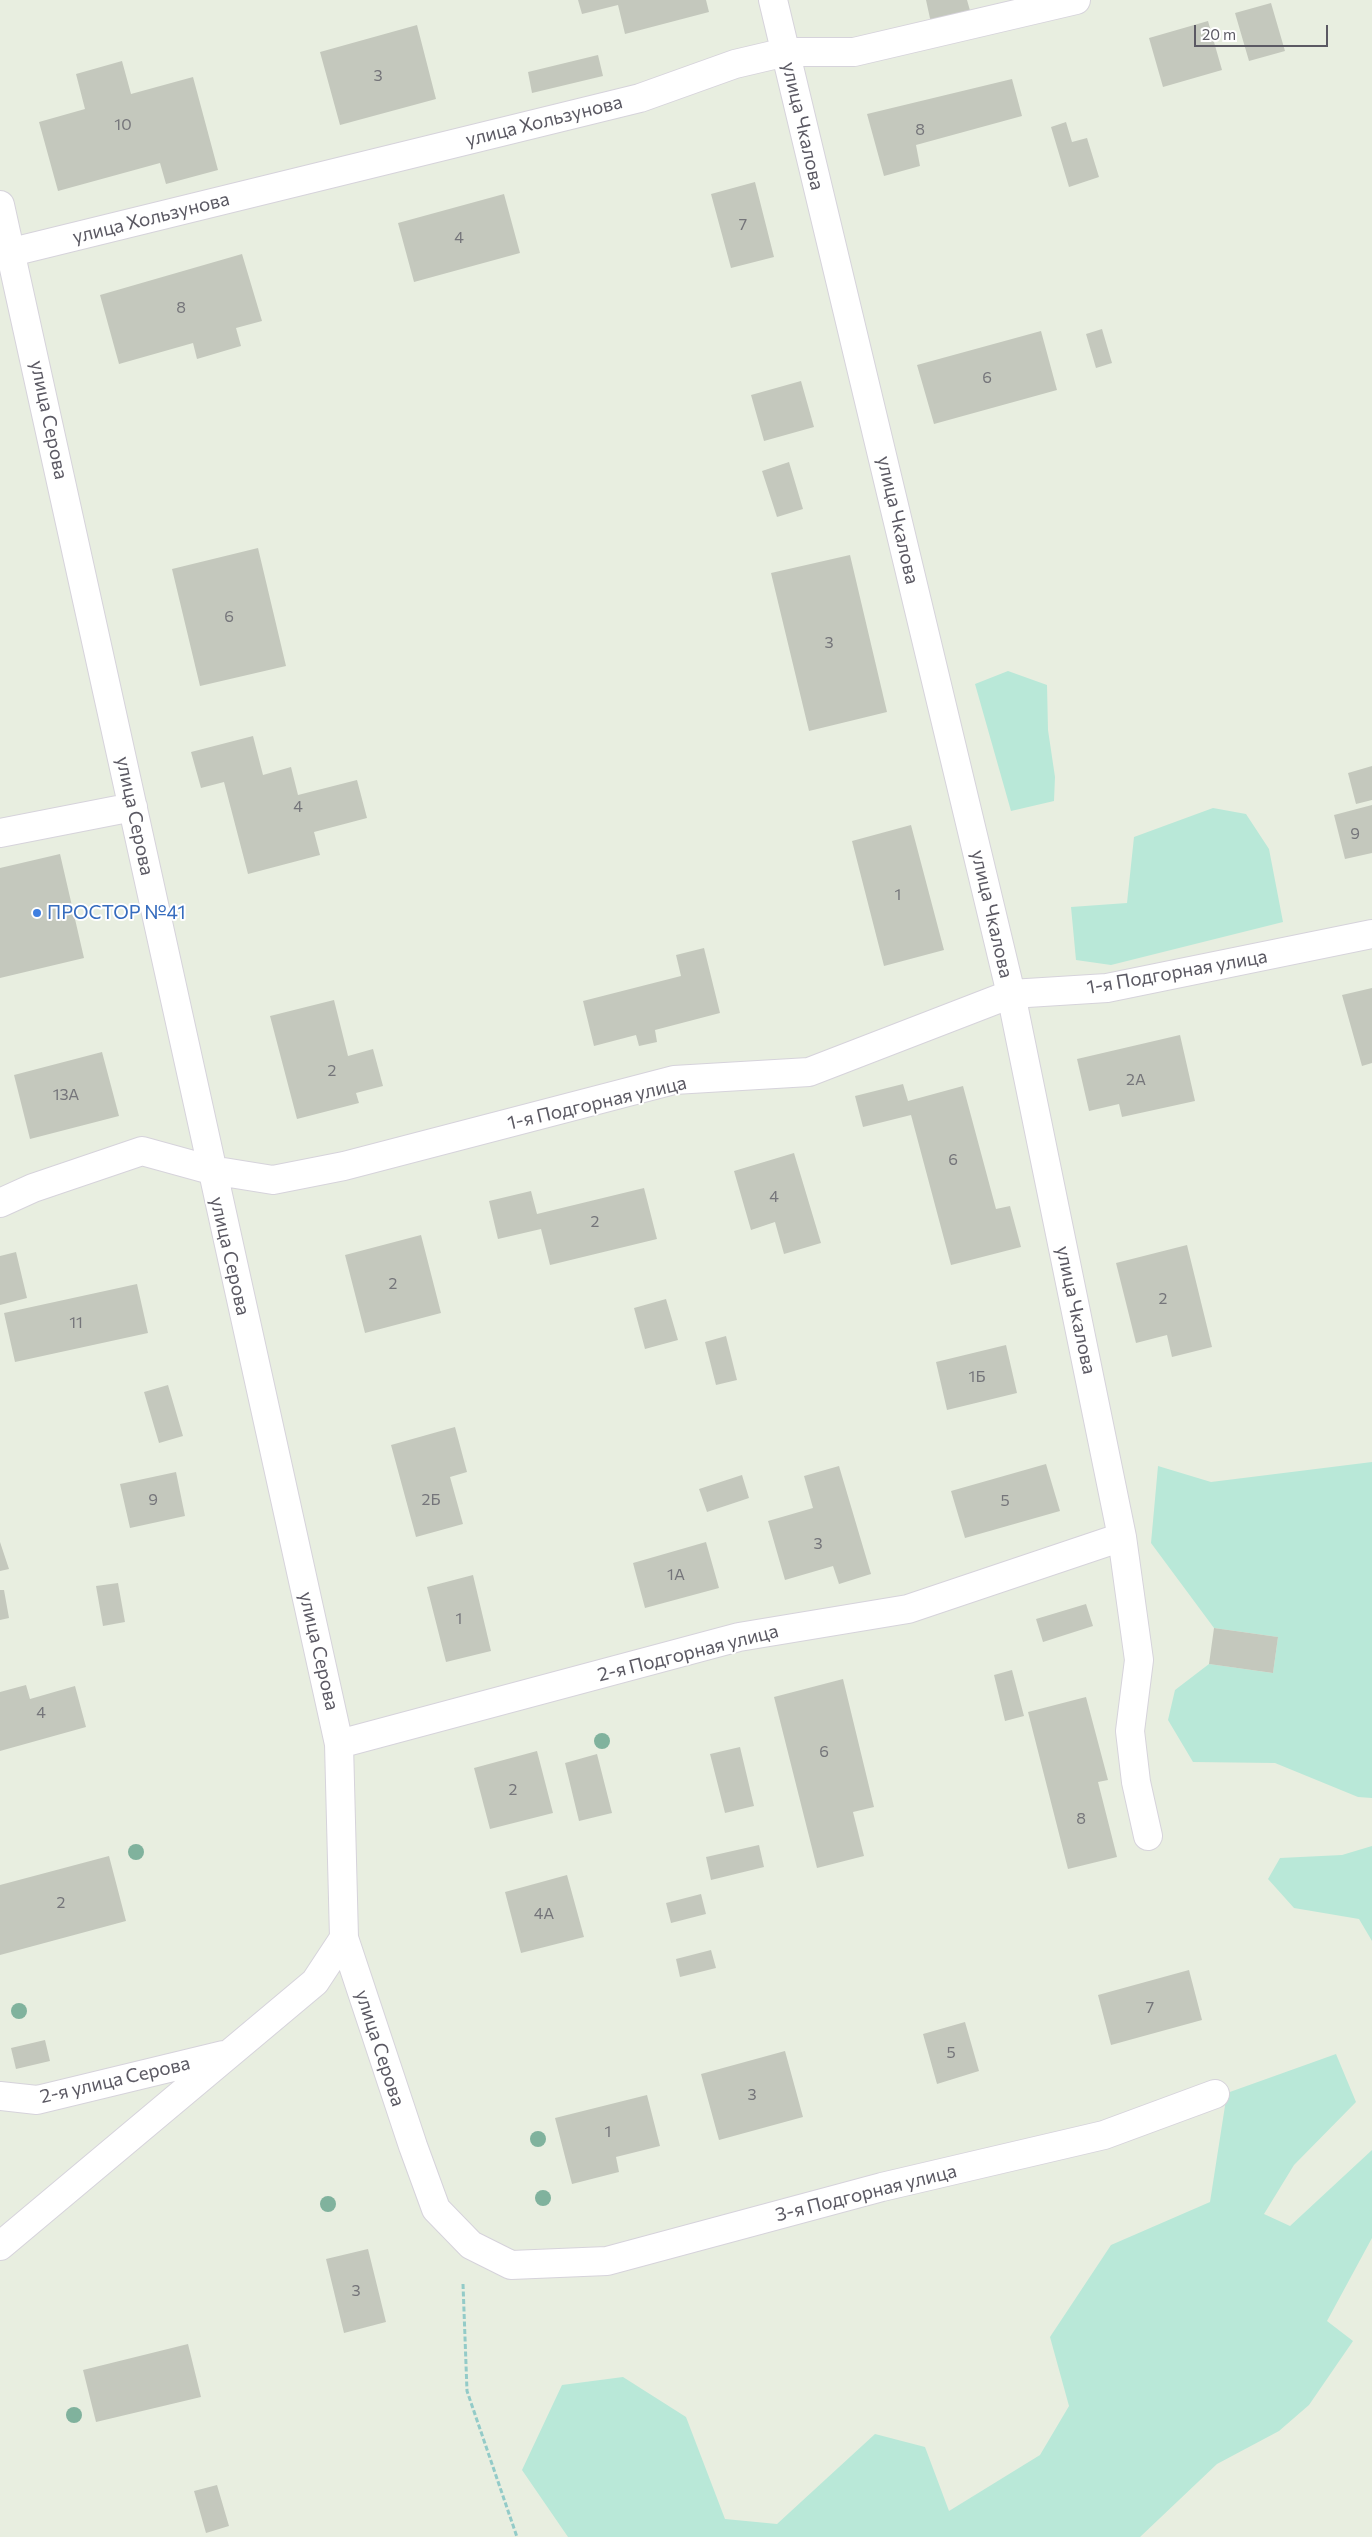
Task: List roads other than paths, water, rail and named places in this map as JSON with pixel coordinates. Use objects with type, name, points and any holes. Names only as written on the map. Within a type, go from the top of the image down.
[{"type":"street","name":"улица Чкалова","points":[[773,0],[1011,994],[1122,1537],[1139,1660],[1130,1731],[1136,1782],[1148,1836]]},
{"type":"street","name":"улица Хользунова","points":[[12,252],[640,98],[735,64],[786,52],[854,52],[1076,0]]},
{"type":"street","name":"улица Серова","points":[[0,205],[12,252],[211,1170],[339,1744],[344,1938],[413,2146],[436,2209],[472,2245],[511,2265]]},
{"type":"street","points":[[0,833],[133,807]]},
{"type":"street","name":"1-я Подгорная улица","points":[[0,1203],[33,1188],[142,1151],[211,1170],[273,1180],[344,1166],[674,1080],[809,1072],[1011,994],[1107,988],[1372,934]]},
{"type":"street","name":"2-я Подгорная улица","points":[[339,1744],[739,1637],[908,1609],[1122,1537]]},
{"type":"street","points":[[0,2246],[315,1982],[344,1938]]},
{"type":"street","name":"2-я улица Серова","points":[[0,2096],[37,2100],[229,2054]]},
{"type":"street","name":"3-я Подгорная улица","points":[[511,2265],[607,2261],[882,2187],[1104,2134],[1215,2094]]},
{"type":"place","name":"ПРОСТОР №41","points":[[37,913]]}]
